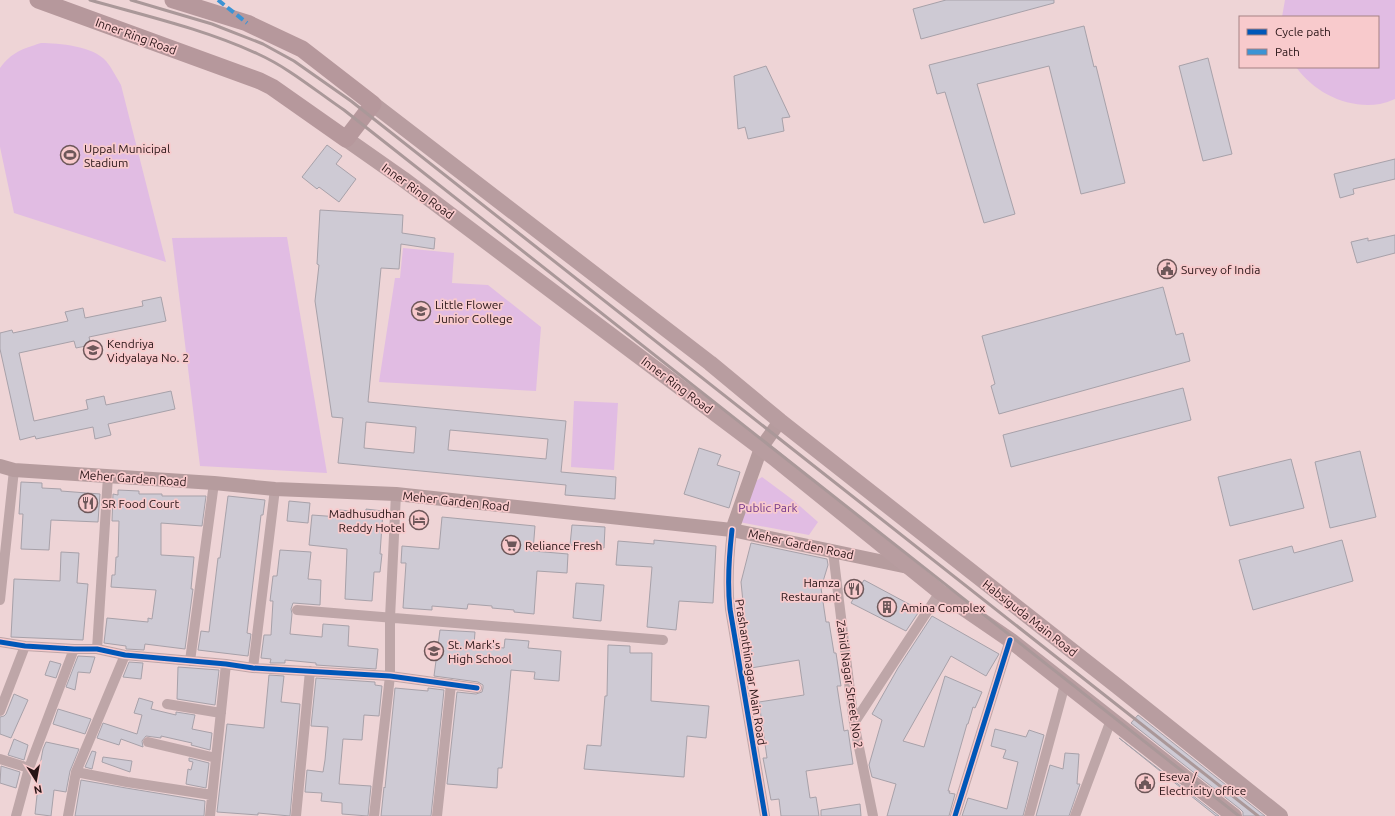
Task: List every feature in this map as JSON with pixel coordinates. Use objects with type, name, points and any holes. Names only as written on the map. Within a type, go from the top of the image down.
[{"type":"highway","name":"Inner Ring Road","points":[[38,0],[260,81],[272,87],[346,139]]},
{"type":"highway","points":[[173,0],[192,3],[247,23],[302,50],[373,104],[346,139]]},
{"type":"main road","points":[[373,104],[710,363],[780,421]]},
{"type":"main road","name":"Inner Ring Road","points":[[346,139],[403,179],[761,448]]},
{"type":"main road","name":"Prashanthinagar Main Road","points":[[732,530],[761,448],[780,421]]},
{"type":"main road","name":"Habsiguda Main Road","points":[[780,421],[1280,816]]},
{"type":"main road","points":[[761,448],[940,592],[1010,640],[1234,816]]},
{"type":"main road","name":"Meher Garden Road","points":[[4,466],[275,489],[396,494],[732,530],[908,567]]},
{"type":"street","points":[[0,600],[4,466]]},
{"type":"street","points":[[97,649],[108,476]]},
{"type":"street","points":[[190,661],[214,484]]},
{"type":"street","points":[[253,668],[275,489]]},
{"type":"street","points":[[374,816],[390,676],[390,618],[396,494]]},
{"type":"street","name":"Prashanthinagar Main Road","points":[[732,530],[728,570],[730,609],[765,816]]},
{"type":"street","name":"Zahid Nagar Street No 2","points":[[833,552],[854,724],[873,816]]},
{"type":"street","points":[[854,724],[940,592]]},
{"type":"street","points":[[297,610],[662,640]]},
{"type":"street","points":[[954,816],[1010,640]]},
{"type":"street","points":[[0,642],[74,650],[97,649],[125,655],[226,664],[253,668],[390,676],[477,688]]},
{"type":"street","points":[[0,711],[26,646]]},
{"type":"street","points":[[16,816],[29,768],[74,650]]},
{"type":"street","points":[[68,816],[76,772],[125,655]]},
{"type":"street","points":[[210,816],[226,664]]},
{"type":"street","points":[[296,816],[310,672]]},
{"type":"street","points":[[438,816],[451,684]]},
{"type":"street","points":[[1029,816],[1065,684]]},
{"type":"street","points":[[167,704],[221,713]]},
{"type":"street","points":[[1075,816],[1111,720]]},
{"type":"street","points":[[148,742],[216,758]]},
{"type":"street","points":[[0,759],[29,768]]},
{"type":"street","points":[[76,772],[127,782],[212,795]]},
{"type":"green space","points":[[1285,0],[1395,0],[1395,99],[1386,103],[1368,105],[1344,101],[1333,97],[1312,84],[1297,68],[1379,68],[1379,16],[1282,16]]},
{"type":"green space","name":"Uppal Municipal Stadium","points":[[41,43],[75,46],[93,52],[106,61],[121,85],[166,262],[14,213],[0,147],[0,68],[13,55],[28,47]]},
{"type":"green space","points":[[287,237],[327,473],[200,466],[172,238]]},
{"type":"green space","points":[[403,248],[454,253],[452,283],[488,285],[541,327],[536,391],[379,382],[395,278],[400,278]]},
{"type":"green space","points":[[574,401],[618,403],[614,470],[571,467]]},
{"type":"green space","name":"Public Park","points":[[762,477],[793,500],[818,522],[809,535],[739,522],[756,481]]},
{"type":"building","points":[[946,0],[1054,0],[1054,3],[921,39],[913,9]]},
{"type":"building","points":[[1084,26],[1094,67],[1096,66],[1125,183],[1081,194],[1049,66],[977,84],[1015,214],[984,223],[945,92],[937,94],[929,65]]},
{"type":"building","points":[[1208,58],[1232,154],[1203,161],[1179,66]]},
{"type":"building","points":[[766,66],[790,117],[782,118],[784,131],[748,139],[745,127],[738,129],[734,76]]},
{"type":"building","points":[[327,145],[342,156],[336,164],[356,179],[339,202],[319,187],[317,189],[302,177]]},
{"type":"building","points":[[1395,159],[1395,179],[1353,189],[1354,194],[1340,198],[1334,174]]},
{"type":"building","points":[[320,210],[403,215],[402,233],[435,238],[434,249],[401,244],[399,269],[381,268],[368,402],[566,421],[561,472],[616,477],[615,499],[565,495],[566,485],[338,463],[343,418],[332,417],[315,301],[319,265],[317,264]],"holes":[[[366,422],[416,427],[414,453],[364,448]],[[450,430],[548,439],[546,459],[448,450]]]},
{"type":"building","points":[[1395,235],[1395,253],[1357,263],[1351,242],[1368,238],[1368,241]]},
{"type":"building","points":[[1163,287],[1176,335],[1183,333],[1190,361],[999,414],[991,386],[995,384],[982,336]]},
{"type":"building","points":[[161,297],[166,321],[89,337],[91,345],[76,348],[74,341],[19,353],[34,421],[88,409],[86,400],[104,396],[106,405],[171,391],[175,409],[108,424],[111,435],[95,439],[93,427],[36,439],[35,436],[20,440],[0,349],[0,333],[12,330],[13,333],[68,321],[65,312],[83,308],[85,318],[143,306],[142,301]]},
{"type":"building","points":[[1183,388],[1191,420],[1011,467],[1003,435]]},
{"type":"building","points":[[699,448],[721,455],[717,465],[740,472],[729,508],[684,494]]},
{"type":"building","points":[[1360,451],[1376,517],[1330,528],[1315,462]]},
{"type":"building","points":[[1291,459],[1304,508],[1230,526],[1218,477]]},
{"type":"building","points":[[21,482],[42,483],[42,488],[61,489],[61,491],[100,494],[98,522],[51,520],[49,550],[21,549],[23,514],[19,514]]},
{"type":"building","points":[[118,490],[139,491],[139,494],[162,494],[162,496],[206,496],[202,526],[161,523],[161,555],[194,557],[191,589],[193,589],[185,649],[145,644],[144,650],[126,649],[126,646],[104,643],[107,618],[148,622],[148,618],[152,619],[156,590],[111,587],[112,575],[115,575],[116,557],[118,557],[119,521],[112,521],[113,494],[118,495]]},
{"type":"building","points":[[228,496],[265,500],[263,515],[261,515],[247,633],[251,634],[248,656],[198,650],[201,631],[209,632],[218,558],[220,558]]},
{"type":"building","points":[[289,501],[310,503],[308,523],[287,521]]},
{"type":"building","points":[[366,509],[383,511],[380,572],[374,572],[372,601],[345,599],[347,549],[309,545],[312,515],[339,517],[339,510],[366,512]]},
{"type":"building","points":[[442,517],[535,526],[533,551],[568,554],[567,573],[537,571],[534,614],[492,608],[492,606],[468,604],[467,609],[432,606],[432,610],[403,608],[406,563],[401,563],[402,546],[439,549]]},
{"type":"building","points":[[572,525],[605,527],[604,548],[570,545]]},
{"type":"building","points":[[654,540],[716,546],[713,603],[679,601],[676,630],[647,627],[652,567],[616,565],[618,541],[654,544]]},
{"type":"building","points":[[1342,540],[1353,581],[1253,610],[1239,560],[1292,546],[1294,553]]},
{"type":"building","points":[[751,543],[827,559],[828,565],[821,588],[826,622],[829,622],[834,653],[836,653],[841,686],[837,686],[844,731],[848,730],[853,764],[806,771],[810,798],[816,797],[819,816],[781,816],[779,799],[771,800],[763,758],[767,758],[759,702],[804,695],[799,660],[751,668],[741,582]]},
{"type":"building","points":[[280,550],[311,552],[308,579],[321,580],[320,605],[293,603],[291,609],[290,634],[322,637],[323,624],[349,626],[348,646],[378,649],[376,669],[316,665],[316,663],[285,660],[285,663],[270,663],[271,659],[261,658],[264,635],[271,635],[273,601],[270,601],[273,576],[277,576]]},
{"type":"building","points":[[61,552],[79,553],[77,583],[88,584],[83,640],[11,637],[14,579],[60,581]]},
{"type":"building","name":"Amina Complex","points":[[864,580],[920,610],[906,631],[851,603]]},
{"type":"building","points":[[576,583],[604,585],[601,621],[573,618]]},
{"type":"building","points":[[932,616],[999,654],[986,676],[951,656],[903,741],[924,747],[945,676],[982,692],[975,708],[973,707],[967,724],[948,791],[950,791],[949,793],[955,794],[949,816],[887,816],[896,784],[872,777],[869,765],[882,720],[872,714],[898,668]]},
{"type":"building","points":[[440,630],[475,632],[474,645],[504,648],[505,639],[529,641],[528,648],[561,651],[559,681],[534,679],[535,672],[511,670],[502,768],[498,768],[497,788],[447,784],[457,692],[476,694],[482,692],[483,685],[478,682],[434,676]]},
{"type":"building","points":[[608,645],[630,646],[630,653],[652,653],[651,701],[709,706],[706,738],[687,736],[684,777],[584,769],[587,745],[601,746],[605,696],[607,696]]},
{"type":"building","points":[[78,656],[95,657],[90,673],[78,672],[75,690],[66,687]]},
{"type":"building","points":[[50,661],[61,664],[56,678],[45,675]]},
{"type":"building","points":[[129,662],[143,663],[141,679],[123,677]]},
{"type":"building","points":[[178,667],[219,670],[215,705],[177,699]]},
{"type":"building","points":[[269,675],[284,676],[281,702],[300,704],[290,816],[258,813],[258,815],[217,812],[227,724],[264,728]]},
{"type":"building","points":[[316,678],[375,682],[375,685],[382,686],[379,716],[364,715],[362,740],[343,739],[339,784],[371,786],[368,816],[342,814],[342,803],[321,801],[322,793],[305,792],[307,770],[323,772],[325,760],[328,727],[311,726]]},
{"type":"building","points":[[395,688],[428,691],[428,688],[444,690],[431,816],[381,816]]},
{"type":"building","points":[[14,694],[28,700],[11,738],[0,734],[0,717],[6,714]]},
{"type":"building","points":[[139,698],[153,702],[151,709],[176,715],[176,712],[195,715],[192,729],[212,733],[210,750],[191,745],[192,743],[161,736],[161,738],[146,736],[142,741],[143,747],[121,739],[119,745],[97,738],[103,723],[137,734],[142,715],[134,713]]},
{"type":"building","points":[[58,709],[91,719],[85,734],[53,724]]},
{"type":"building","points":[[1138,715],[1265,816],[1243,816],[1243,812],[1240,809],[1131,723]]},
{"type":"building","points":[[995,729],[1026,737],[1029,730],[1044,735],[1023,816],[962,816],[968,798],[1007,809],[1018,762],[1003,758],[1006,750],[991,746]]},
{"type":"building","points":[[1119,738],[1219,816],[1216,816]]},
{"type":"building","points":[[14,739],[28,745],[24,760],[8,755]]},
{"type":"building","points":[[46,742],[79,749],[70,771],[66,792],[54,790],[51,816],[35,814],[38,786],[36,786],[43,749]]},
{"type":"building","points":[[92,751],[96,752],[92,769],[85,767]]},
{"type":"building","points":[[1065,753],[1079,754],[1077,784],[1080,784],[1069,816],[1036,816],[1050,765],[1063,769]]},
{"type":"building","points":[[103,757],[132,761],[130,772],[102,762]]},
{"type":"building","points":[[189,758],[209,763],[206,788],[186,784],[188,769],[191,770],[193,762],[189,761]]},
{"type":"building","points":[[1,766],[20,772],[16,788],[0,783]]},
{"type":"building","points":[[81,780],[205,801],[204,816],[75,816]]},
{"type":"building","points":[[860,804],[861,816],[821,816],[821,810]]},
{"type":"railway","points":[[90,0],[217,37],[258,54],[281,66],[302,80],[344,110],[1239,816]]},
{"type":"railway","points":[[131,0],[212,24],[263,44],[294,61],[351,101],[1258,816]]},
{"type":"marked path","points":[[218,0],[247,23]]},
{"type":"cycle path","points":[[732,530],[729,569],[730,609],[765,816]]},
{"type":"cycle path","points":[[955,816],[1010,640]]},
{"type":"cycle path","points":[[0,642],[25,646],[97,649],[125,655],[226,664],[253,668],[390,676],[477,688]]},
{"type":"place","name":"Uppal Municipal Stadium","points":[[70,155]]},
{"type":"place","name":"Survey of India","points":[[1167,269]]},
{"type":"place","name":"Little Flower Junior College","points":[[421,311]]},
{"type":"place","name":"Kendriya Vidyalaya No. 2","points":[[93,350]]},
{"type":"place","name":"SR Food Court","points":[[88,503]]},
{"type":"place","name":"Madhusudhan Reddy Hotel","points":[[419,520]]},
{"type":"place","name":"Reliance Fresh","points":[[511,545]]},
{"type":"place","name":"Hamza Restaurant","points":[[854,589]]},
{"type":"place","name":"Amina Complex","points":[[887,607]]},
{"type":"place","name":"St. Mark's High School","points":[[434,651]]},
{"type":"place","name":"Eseva / Electricity office","points":[[1145,783]]}]
